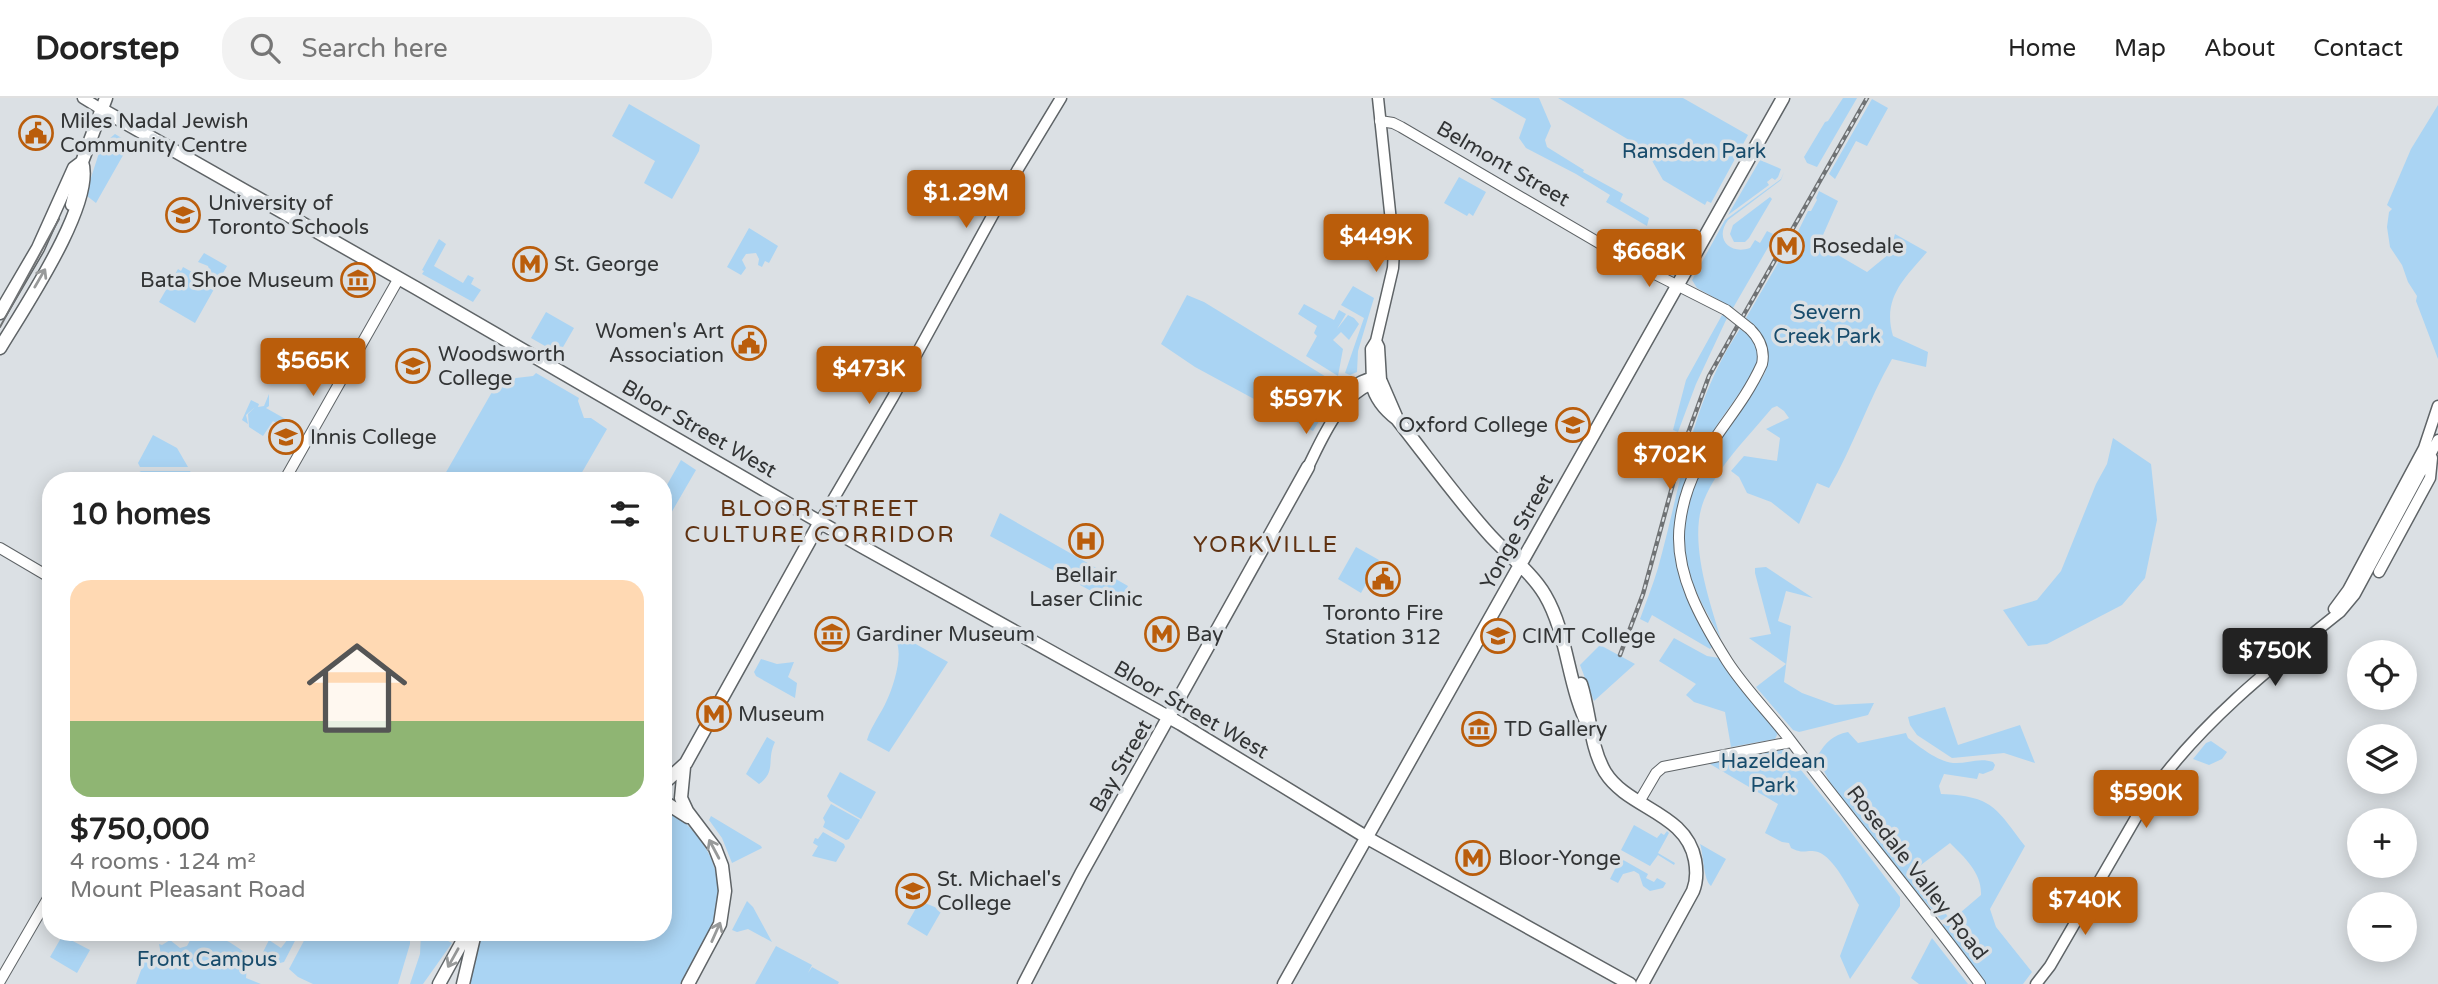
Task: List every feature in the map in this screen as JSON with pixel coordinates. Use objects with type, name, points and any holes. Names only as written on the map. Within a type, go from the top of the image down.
[{"type":"main road","name":"Bloor Street West","points":[[83,98],[103,104],[820,522],[1170,718],[1366,838],[1630,984]]},
{"type":"main road","points":[[672,776],[685,763],[893,397],[1018,169],[1061,98]]},
{"type":"main road","points":[[1378,98],[1394,260],[1376,341],[1379,347],[1375,395],[1488,533],[1538,584],[1547,599],[1565,652],[1581,713],[1591,731],[1605,772],[1618,788],[1680,829],[1692,849],[1695,884],[1642,984]]},
{"type":"main road","name":"Yonge Street","points":[[1284,984],[1783,98]]},
{"type":"main road","points":[[0,348],[66,233],[74,168],[82,162],[103,104]]},
{"type":"main road","points":[[0,313],[38,248],[69,204]]},
{"type":"main road","name":"Bay Street","points":[[1024,984],[1081,874],[1170,718],[1333,419],[1357,393],[1376,380]]},
{"type":"main road","points":[[2321,627],[2348,590],[2389,516],[2424,449],[2438,407]]},
{"type":"main road","points":[[2036,984],[2050,966],[2158,782],[2214,719],[2340,612],[2355,594],[2438,440]]},
{"type":"main road","points":[[2379,572],[2430,478],[2432,454]]},
{"type":"main road","points":[[685,763],[681,798],[715,848],[722,866],[725,903],[714,938],[688,984]]},
{"type":"main road","points":[[672,807],[699,827]]},
{"type":"main road","points":[[439,984],[463,941]]},
{"type":"main road","points":[[463,984],[473,941]]},
{"type":"street","name":"Belmont Street","points":[[1380,121],[1401,127],[1677,286],[1726,310],[1750,329]]},
{"type":"street","points":[[289,472],[399,278]]},
{"type":"street","name":"Rosedale Valley Road","points":[[1750,329],[1761,344],[1762,364],[1692,475],[1679,525],[1681,562],[1685,578],[1722,653],[1980,984]]},
{"type":"street","points":[[0,548],[42,573]]},
{"type":"street","points":[[1639,803],[1656,773],[1663,767],[1791,742]]},
{"type":"street","points":[[0,981],[42,909]]},
{"type":"green space","points":[[1490,98],[1539,98],[1551,126],[1545,140],[1547,147],[1584,170],[1583,172],[1623,194],[1620,201],[1649,218],[1647,226],[1606,202],[1610,195],[1526,148],[1519,138],[1526,119]]},
{"type":"green space","name":"Ramsden Park","points":[[1558,98],[1683,98],[1748,135],[1711,203],[1707,201],[1705,205],[1663,180],[1646,150]]},
{"type":"green space","points":[[1843,98],[1857,98],[1817,167],[1807,163],[1804,157]]},
{"type":"green space","points":[[1872,99],[1888,108],[1867,146],[1856,141],[1835,179],[1829,174]]},
{"type":"green space","points":[[629,104],[700,145],[672,199],[644,183],[655,161],[612,136]]},
{"type":"green space","points":[[2438,105],[2438,359],[2416,301],[2417,296],[2390,247],[2387,227],[2392,209],[2387,205],[2411,149]]},
{"type":"green space","points":[[115,134],[130,143],[96,203],[87,196],[98,148]]},
{"type":"green space","points":[[1760,160],[1781,169],[1778,177],[1775,180],[1772,178],[1767,182],[1769,185],[1728,215]]},
{"type":"green space","points":[[1784,172],[1781,180],[1728,220],[1724,227],[1726,244],[1743,250],[1750,248],[1755,240],[1760,243],[1767,231],[1773,234],[1770,244],[1733,308],[1697,288],[1692,280],[1725,220],[1781,179]]},
{"type":"green space","points":[[1459,177],[1486,192],[1473,216],[1469,213],[1467,216],[1444,203]]},
{"type":"green space","name":"Severn Creek Park","points":[[1819,191],[1838,201],[1819,244],[1867,272],[1889,254],[1895,234],[1927,252],[1903,280],[1890,311],[1893,336],[1928,352],[1926,367],[1892,359],[1829,488],[1817,483],[1799,524],[1771,502],[1747,493],[1739,477],[1731,471],[1744,456],[1777,461],[1780,438],[1766,429],[1789,418],[1784,411],[1777,406],[1772,408],[1726,463],[1704,500],[1698,533],[1702,570],[1721,639],[1694,586],[1686,555],[1685,526],[1690,499],[1715,447],[1765,373],[1768,356],[1765,342],[1746,318],[1785,251],[1788,252],[1808,211],[1811,211],[1817,200]]},
{"type":"green space","points":[[1770,197],[1772,199],[1749,238],[1745,242],[1734,242],[1730,234],[1733,225]]},
{"type":"green space","points":[[749,228],[778,246],[769,263],[765,261],[762,267],[758,265],[756,253],[746,254],[742,260],[746,268],[741,275],[727,267]]},
{"type":"green space","points":[[439,239],[446,244],[434,266],[463,283],[468,275],[474,278],[471,284],[481,290],[473,302],[422,274]]},
{"type":"green space","points":[[204,253],[227,266],[195,323],[159,302],[178,269],[181,271],[183,267],[212,283],[208,266],[198,262]]},
{"type":"green space","points":[[1353,286],[1374,298],[1358,351],[1357,372],[1350,375],[1345,373],[1364,318],[1341,305]]},
{"type":"green space","points":[[1187,295],[1204,302],[1341,386],[1313,431],[1195,367],[1161,344]]},
{"type":"green space","points":[[1304,304],[1334,320],[1339,310],[1346,314],[1337,329],[1348,315],[1359,324],[1349,340],[1341,332],[1333,340],[1343,349],[1338,376],[1306,356],[1317,336],[1314,333],[1317,326],[1298,314]]},
{"type":"green space","points":[[546,312],[574,328],[559,354],[531,338]]},
{"type":"green space","points":[[1722,315],[1727,318],[1696,384],[1678,432],[1673,430],[1686,380]]},
{"type":"green space","points":[[1740,329],[1747,334],[1748,332],[1756,347],[1756,367],[1695,461],[1685,484],[1674,535],[1678,573],[1686,595],[1713,646],[1710,649],[1652,615],[1648,623],[1640,619],[1658,568],[1699,415],[1723,357]]},
{"type":"green space","points":[[536,373],[579,398],[584,418],[591,418],[607,429],[582,472],[446,472],[496,385],[499,387],[516,378],[533,376]]},
{"type":"green space","points":[[269,394],[269,406],[266,408],[296,425],[292,432],[273,421],[263,436],[249,427],[248,414],[255,407],[246,415],[248,424],[242,420],[251,400],[259,404],[258,407],[264,406]]},
{"type":"green space","points":[[153,435],[177,448],[188,467],[140,467],[138,463]]},
{"type":"green space","points":[[2113,438],[2151,464],[2157,520],[2145,578],[2122,605],[2047,644],[2028,646],[2003,610],[2037,600],[2061,571],[2096,484],[2107,464]]},
{"type":"green space","points":[[681,460],[696,470],[672,511],[672,476]]},
{"type":"green space","points":[[190,471],[191,472],[140,472]]},
{"type":"green space","points":[[1000,513],[1128,586],[1117,605],[990,536]]},
{"type":"green space","points":[[1356,547],[1379,560],[1361,593],[1338,579]]},
{"type":"green space","points":[[1766,567],[1813,598],[1786,591],[1778,621],[1791,626],[1784,682],[1802,693],[1835,705],[1874,703],[1868,715],[1799,732],[1793,730],[1756,687],[1786,664],[1749,638],[1771,634],[1755,573],[1755,568]]},
{"type":"green space","points":[[896,633],[948,662],[889,752],[867,740],[895,677],[899,651],[894,637]]},
{"type":"green space","points":[[1674,638],[1707,656],[1719,658],[1777,731],[1775,739],[1731,747],[1725,712],[1694,702],[1686,695],[1696,684],[1659,661]]},
{"type":"green space","points":[[1600,645],[1635,664],[1594,701],[1580,665]]},
{"type":"green space","points":[[761,659],[777,664],[794,662],[788,677],[797,683],[795,698],[756,676],[754,672]]},
{"type":"green space","points":[[1945,707],[1958,745],[2020,725],[2035,763],[2004,753],[1952,758],[1917,735],[1908,717]]},
{"type":"green space","points":[[1848,732],[1858,743],[1906,733],[1908,738],[1923,749],[1947,762],[1993,762],[1993,770],[1979,773],[1977,779],[1944,774],[1939,786],[1941,794],[1972,798],[1992,806],[2025,846],[1990,909],[1996,927],[2032,972],[2023,984],[1985,984],[1942,925],[1981,895],[1976,873],[1961,854],[1950,843],[1913,871],[1949,918],[1941,920],[1853,816],[1837,793],[1818,755],[1830,740]]},
{"type":"green space","points":[[767,737],[775,742],[770,770],[759,784],[746,774]]},
{"type":"green space","points":[[2211,741],[2227,752],[2222,759],[2209,765],[2193,759],[2206,743]]},
{"type":"green space","name":"Hazeldean Park","points":[[1783,748],[1900,897],[1900,906],[1850,979],[1840,956],[1859,905],[1841,875],[1824,855],[1814,851],[1796,850],[1791,848],[1789,843],[1765,833],[1778,804],[1710,764],[1710,761]]},
{"type":"green space","points":[[840,772],[876,792],[861,819],[830,801],[827,796]]},
{"type":"green space","points":[[831,804],[860,820],[849,839],[846,840],[823,827],[823,818]]},
{"type":"green space","points":[[672,813],[691,829],[711,858],[718,891],[717,909],[705,942],[680,984],[469,984],[477,941],[672,941]]},
{"type":"green space","points":[[711,816],[762,848],[732,863],[722,838],[709,820]]},
{"type":"green space","points":[[1634,825],[1657,838],[1661,833],[1669,833],[1658,853],[1675,863],[1674,865],[1658,855],[1650,866],[1621,850]]},
{"type":"green space","points":[[823,832],[844,844],[845,847],[836,862],[812,856],[818,846],[813,843],[815,838],[818,839]]},
{"type":"green space","points":[[1700,844],[1726,859],[1711,886],[1705,873]]},
{"type":"green space","points":[[1618,857],[1648,874],[1646,878],[1654,882],[1657,878],[1666,883],[1663,888],[1650,891],[1643,886],[1639,874],[1634,871],[1623,874],[1618,883],[1610,879]]},
{"type":"green space","points":[[747,901],[772,942],[748,929],[737,932],[732,930]]},
{"type":"green space","points":[[920,901],[942,910],[927,936],[907,924]]},
{"type":"green space","points":[[1932,938],[1968,984],[1919,984],[1911,978]]},
{"type":"green space","points":[[59,941],[73,941],[90,950],[77,973],[50,957]]},
{"type":"green space","name":"Front Campus","points":[[171,941],[180,948],[187,946],[190,941],[228,941],[253,960],[247,966],[246,978],[261,984],[136,984],[144,962],[161,955],[159,944]]},
{"type":"green space","points":[[268,941],[281,948],[286,941],[295,941],[284,962],[280,963],[262,954]]},
{"type":"green space","points":[[304,941],[410,941],[398,984],[313,984],[289,969]]},
{"type":"green space","points":[[421,941],[452,943],[423,984],[410,984],[420,954]]},
{"type":"green space","points":[[776,946],[812,965],[808,973],[812,967],[839,982],[838,984],[755,984]]},
{"type":"tram line","points":[[0,327],[59,219]]},
{"type":"railway","points":[[1620,655],[1643,594],[1683,447],[1709,376],[1867,98]]},
{"type":"place","name":"Miles Nadal Jewish Community Centre","points":[[36,133]]},
{"type":"place","name":"University of Toronto Schools","points":[[183,215]]},
{"type":"place","name":"Rosedale","points":[[1787,246]]},
{"type":"place","name":"St. George","points":[[530,264]]},
{"type":"place","name":"Bata Shoe Museum","points":[[358,280]]},
{"type":"place","name":"Women's Art Association","points":[[749,343]]},
{"type":"place","name":"Woodsworth College","points":[[413,366]]},
{"type":"place","name":"Oxford College","points":[[1573,425]]},
{"type":"place","name":"Innis College","points":[[286,437]]},
{"type":"place","name":"Bellair Laser Clinic","points":[[1086,541]]},
{"type":"place","name":"Toronto Fire Station 312","points":[[1383,579]]},
{"type":"place","name":"Gardiner Museum","points":[[832,634]]},
{"type":"place","name":"Bay","points":[[1162,634]]},
{"type":"place","name":"CIMT College","points":[[1498,636]]},
{"type":"place","name":"Museum","points":[[714,714]]},
{"type":"place","name":"TD Gallery","points":[[1479,729]]},
{"type":"place","name":"Bloor-Yonge","points":[[1473,858]]},
{"type":"place","name":"St. Michael's College","points":[[913,891]]},
{"type":"district","name":"BLOOR STREET CULTURE CORRIDOR","points":[[820,522]]},
{"type":"district","name":"YORKVILLE","points":[[1266,545]]}]
